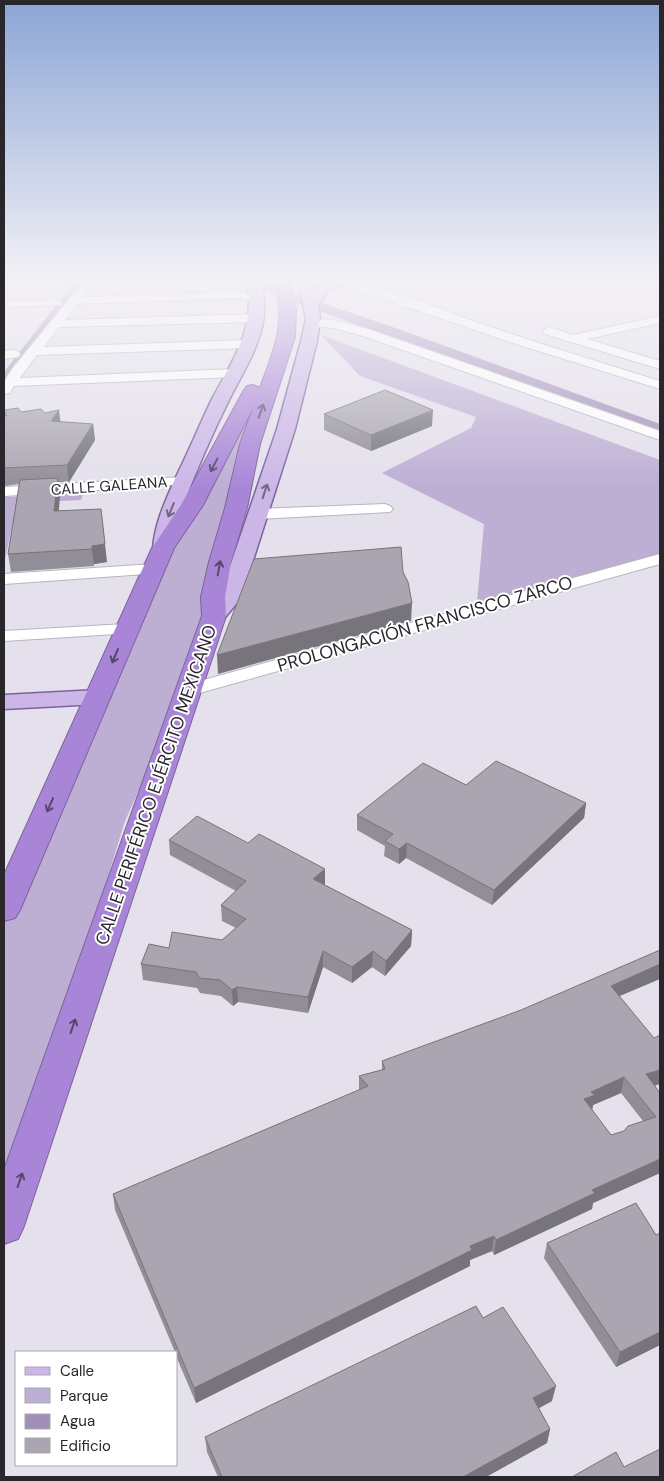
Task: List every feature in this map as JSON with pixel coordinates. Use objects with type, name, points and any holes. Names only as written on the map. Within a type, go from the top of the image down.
[{"type":"highway","name":"CALLE PERIFÉRICO EJÉRCITO MEXICANO","points":[[4,910],[126,630],[159,559],[192,506],[275,355],[275,350]]},
{"type":"highway","name":"CALLE PERIFÉRICO EJÉRCITO MEXICANO","points":[[4,1226],[214,616],[213,597],[220,562],[236,508],[250,444],[277,350]]},
{"type":"main road","points":[[159,559],[166,521],[203,435],[245,350]]},
{"type":"main road","points":[[214,616],[230,598],[286,429],[307,350]]},
{"type":"main road","points":[[4,702],[98,697]]},
{"type":"street","points":[[8,387],[34,351],[79,350]]},
{"type":"street","points":[[8,387],[131,350]]},
{"type":"street","points":[[140,350],[235,373]]},
{"type":"street","points":[[416,350],[660,436]]},
{"type":"street","points":[[549,350],[660,385]]},
{"type":"street","points":[[613,350],[660,365]]},
{"type":"street","points":[[629,355],[651,350]]},
{"type":"street","points":[[4,368],[13,352]]},
{"type":"street","name":"CALLE GALEANA","points":[[4,492],[184,481]]},
{"type":"street","points":[[258,514],[385,509]]},
{"type":"street","points":[[4,579],[159,559]]},
{"type":"street","name":"PROLONGACIÓN FRANCISCO ZARCO","points":[[189,690],[660,559]]},
{"type":"street","points":[[4,636],[126,630]]},
{"type":"green space","points":[[335,350],[362,350],[660,460],[660,560],[477,602],[484,524],[382,473],[471,428],[476,417],[360,376]]},
{"type":"green space","points":[[252,397],[258,402],[209,595],[164,733],[125,821],[51,1061],[4,1205],[4,888],[83,729],[167,549]]},
{"type":"green space","points":[[83,494],[81,500],[17,503],[4,564],[4,497]]},
{"type":"water","points":[[21,350],[34,350],[4,388],[4,372]]},
{"type":"water","points":[[427,350],[456,350],[660,424],[660,435]]},
{"type":"building","points":[[385,390],[433,410],[371,435],[324,414]]},
{"type":"building","points":[[18,408],[21,412],[41,409],[45,413],[59,410],[51,421],[93,424],[67,465],[4,468],[4,416],[7,416],[4,410]]},
{"type":"building","points":[[58,478],[54,511],[101,509],[105,544],[92,546],[92,549],[8,554],[20,480]]},
{"type":"building","points":[[401,547],[403,572],[408,582],[412,603],[217,655],[254,559]]},
{"type":"building","points":[[496,761],[586,803],[494,890],[407,843],[399,849],[385,841],[393,834],[357,815],[423,763],[466,785]]},
{"type":"building","points":[[197,816],[248,843],[259,834],[325,869],[313,879],[412,930],[386,961],[373,951],[352,967],[323,951],[308,997],[237,987],[232,990],[220,980],[199,978],[196,972],[141,964],[149,944],[169,948],[172,932],[222,940],[246,919],[221,905],[246,881],[169,840]]},
{"type":"building","points":[[660,950],[660,964],[611,986],[654,1038],[660,1035],[660,1070],[646,1074],[660,1093],[660,1159],[592,1190],[595,1193],[496,1240],[494,1236],[470,1246],[472,1250],[194,1388],[113,1194],[368,1086],[359,1076],[385,1069],[382,1061],[521,1010]],"holes":[[[624,1077],[656,1117],[628,1126],[624,1131],[611,1135],[584,1099],[595,1095],[591,1092]]]},
{"type":"building","points":[[636,1203],[656,1235],[660,1233],[660,1332],[620,1352],[547,1243]]},
{"type":"building","points":[[476,1306],[483,1318],[503,1307],[556,1386],[533,1398],[550,1429],[463,1477],[222,1477],[205,1437]]},
{"type":"building","points":[[660,1449],[660,1477],[572,1477],[616,1452],[624,1467]]}]
